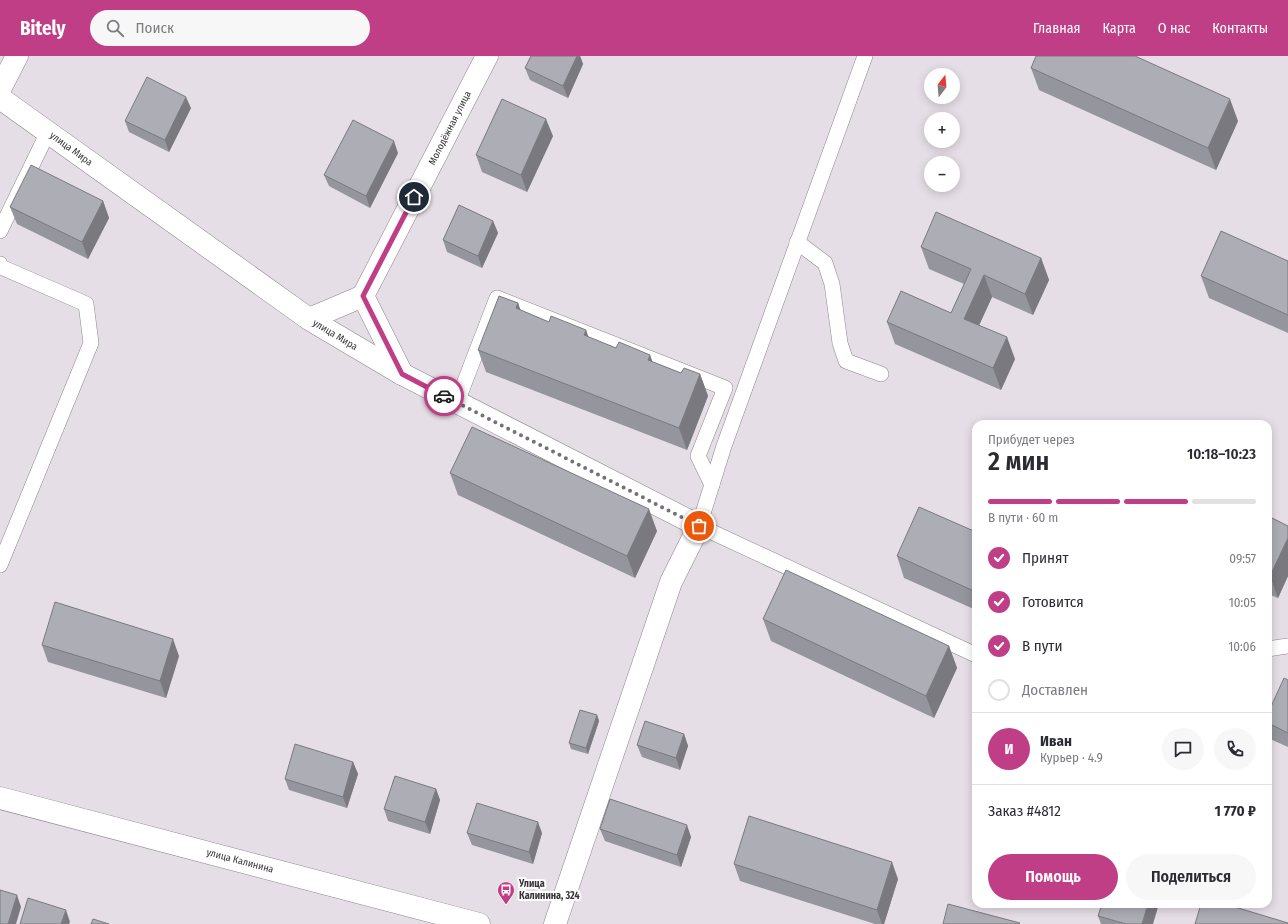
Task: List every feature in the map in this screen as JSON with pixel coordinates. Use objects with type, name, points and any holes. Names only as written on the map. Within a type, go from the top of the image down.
[{"type":"street","points":[[0,89],[17,56]]},
{"type":"street","name":"Молодёжная улица","points":[[363,296],[487,56]]},
{"type":"street","name":"улица Мира","points":[[0,98],[309,319],[402,374],[699,526]]},
{"type":"street","points":[[309,319],[363,296],[402,374]]},
{"type":"street","points":[[556,924],[671,582],[699,526]]},
{"type":"street","name":"улица Калинина","points":[[0,798],[479,924]]},
{"type":"lane","points":[[865,56],[724,446],[699,526],[972,653]]},
{"type":"lane","points":[[0,231],[48,132]]},
{"type":"lane","points":[[798,242],[825,263],[832,284],[840,343],[846,361],[881,374]]},
{"type":"lane","points":[[0,264],[1,267],[86,304],[91,343],[0,565]]},
{"type":"lane","points":[[457,402],[497,298],[724,388],[698,456],[712,485]]},
{"type":"lane","points":[[1272,648],[1288,646]]},
{"type":"building","points":[[531,56],[577,56],[563,86],[525,68]]},
{"type":"building","points":[[1036,56],[1135,56],[1230,99],[1208,148],[1031,68]]},
{"type":"building","points":[[147,77],[186,97],[165,140],[125,121]]},
{"type":"building","points":[[502,99],[546,119],[521,175],[476,155]]},
{"type":"building","points":[[353,120],[394,141],[366,196],[324,175]]},
{"type":"building","points":[[31,165],[103,201],[82,242],[10,207]]},
{"type":"building","points":[[459,205],[493,221],[478,256],[443,240]]},
{"type":"building","points":[[936,212],[1041,258],[1025,294],[984,275],[964,319],[1007,337],[993,368],[887,322],[901,291],[951,313],[971,269],[921,247]]},
{"type":"building","points":[[1221,231],[1288,261],[1288,315],[1201,276]]},
{"type":"building","points":[[499,296],[518,303],[516,308],[549,322],[551,316],[586,330],[584,335],[616,348],[619,342],[650,355],[648,360],[681,373],[684,368],[700,374],[679,428],[478,350]]},
{"type":"building","points":[[472,427],[649,509],[627,556],[450,473]]},
{"type":"building","points":[[919,507],[972,530],[972,590],[897,556]]},
{"type":"building","points":[[1272,518],[1288,526],[1288,538],[1272,572]]},
{"type":"building","points":[[786,570],[949,646],[926,696],[763,619]]},
{"type":"building","points":[[55,602],[173,639],[160,681],[42,645]]},
{"type":"building","points":[[1284,678],[1288,680],[1288,733],[1272,725],[1272,704]]},
{"type":"building","points":[[580,710],[597,715],[586,748],[569,743]]},
{"type":"building","points":[[645,721],[684,734],[676,758],[637,745]]},
{"type":"building","points":[[295,744],[353,762],[343,797],[285,779]]},
{"type":"building","points":[[395,776],[436,789],[425,822],[384,809]]},
{"type":"building","points":[[610,799],[687,825],[677,855],[600,829]]},
{"type":"building","points":[[477,803],[538,822],[529,852],[467,833]]},
{"type":"building","points":[[749,816],[892,862],[877,910],[734,864]]},
{"type":"building","points":[[0,890],[17,895],[8,924],[0,924]]},
{"type":"building","points":[[28,898],[66,910],[61,924],[20,924]]},
{"type":"building","points":[[948,904],[1020,923],[943,924]]},
{"type":"building","points":[[1101,908],[1147,908],[1142,924],[1126,924],[1098,916]]},
{"type":"building","points":[[1200,908],[1238,908],[1288,923],[1288,924],[1195,924]]},
{"type":"building","points":[[93,919],[109,924],[91,924]]},
{"type":"way so far","points":[[444,396],[699,526]]},
{"type":"place","name":"Улица Калинина, 324","points":[[506,905]]},
{"type":"route","points":[[414,197],[363,296],[402,374],[444,396]]}]
